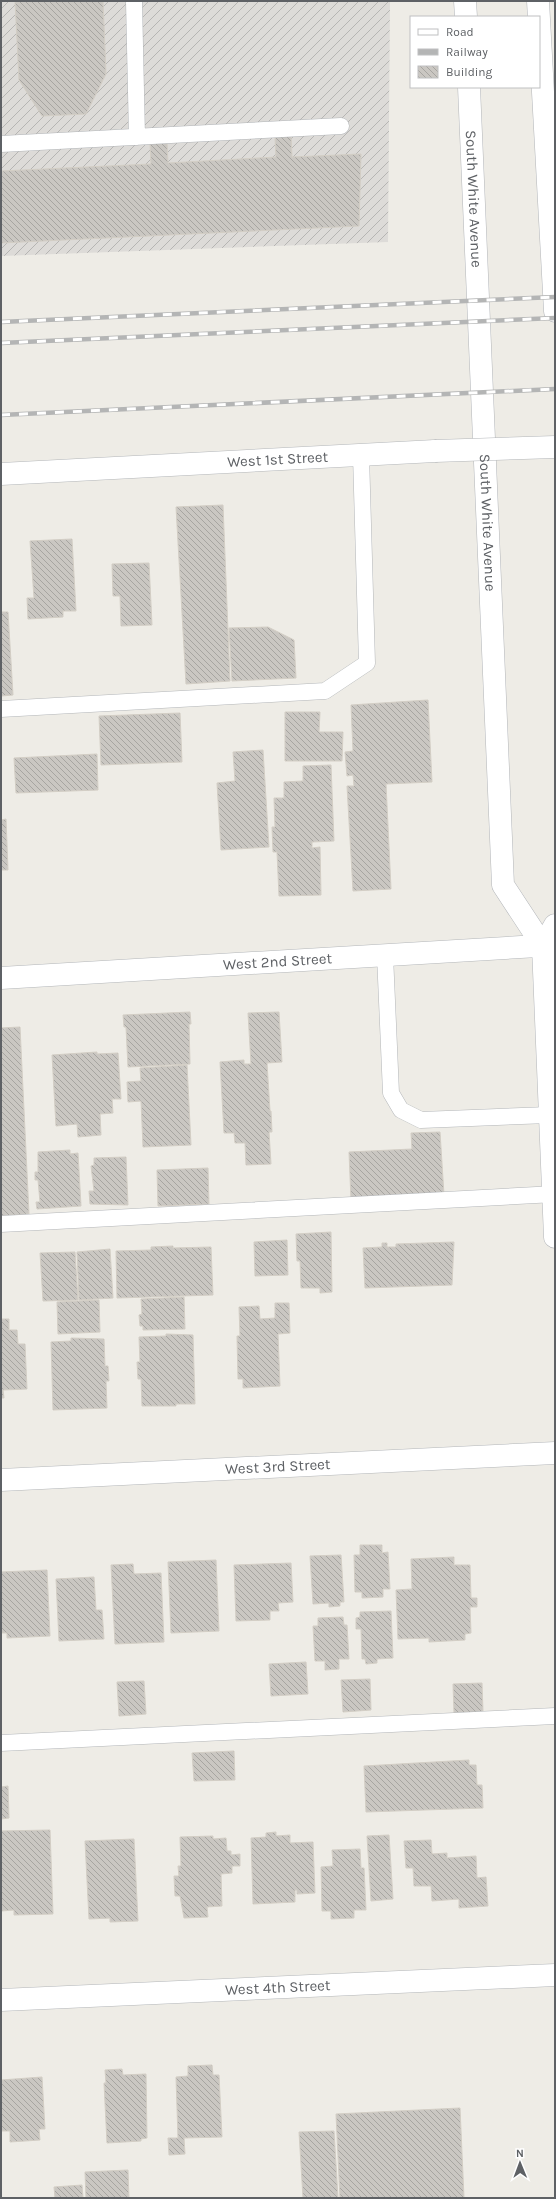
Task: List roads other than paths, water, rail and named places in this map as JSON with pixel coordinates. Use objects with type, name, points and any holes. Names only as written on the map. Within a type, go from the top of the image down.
[{"type":"street","points":[[465,1],[466,16]]},
{"type":"street","points":[[538,1],[539,16]]},
{"type":"street","points":[[540,37],[555,311]]},
{"type":"street","name":"South White Avenue","points":[[469,88],[502,884],[549,945]]},
{"type":"street","name":"West 1st Street","points":[[1,474],[436,451],[555,447]]},
{"type":"street","points":[[555,925],[549,945],[550,1114],[555,1237]]},
{"type":"street","name":"West 2nd Street","points":[[1,978],[549,945]]},
{"type":"street","name":"West 3rd Street","points":[[1,1480],[555,1453]]},
{"type":"street","name":"West 4th Street","points":[[1,2000],[555,1975]]},
{"type":"lane","points":[[134,1],[137,137]]},
{"type":"lane","points":[[1,144],[341,126]]},
{"type":"lane","points":[[1,709],[325,691],[367,663],[361,455]]},
{"type":"lane","points":[[385,955],[391,1093],[401,1110],[421,1120],[550,1114]]},
{"type":"lane","points":[[1,1224],[554,1194]]},
{"type":"lane","points":[[1,1743],[555,1716]]},
{"type":"railway","points":[[1,322],[555,297]]},
{"type":"railway","points":[[1,343],[555,318]]},
{"type":"railway","points":[[1,415],[555,389]]}]
